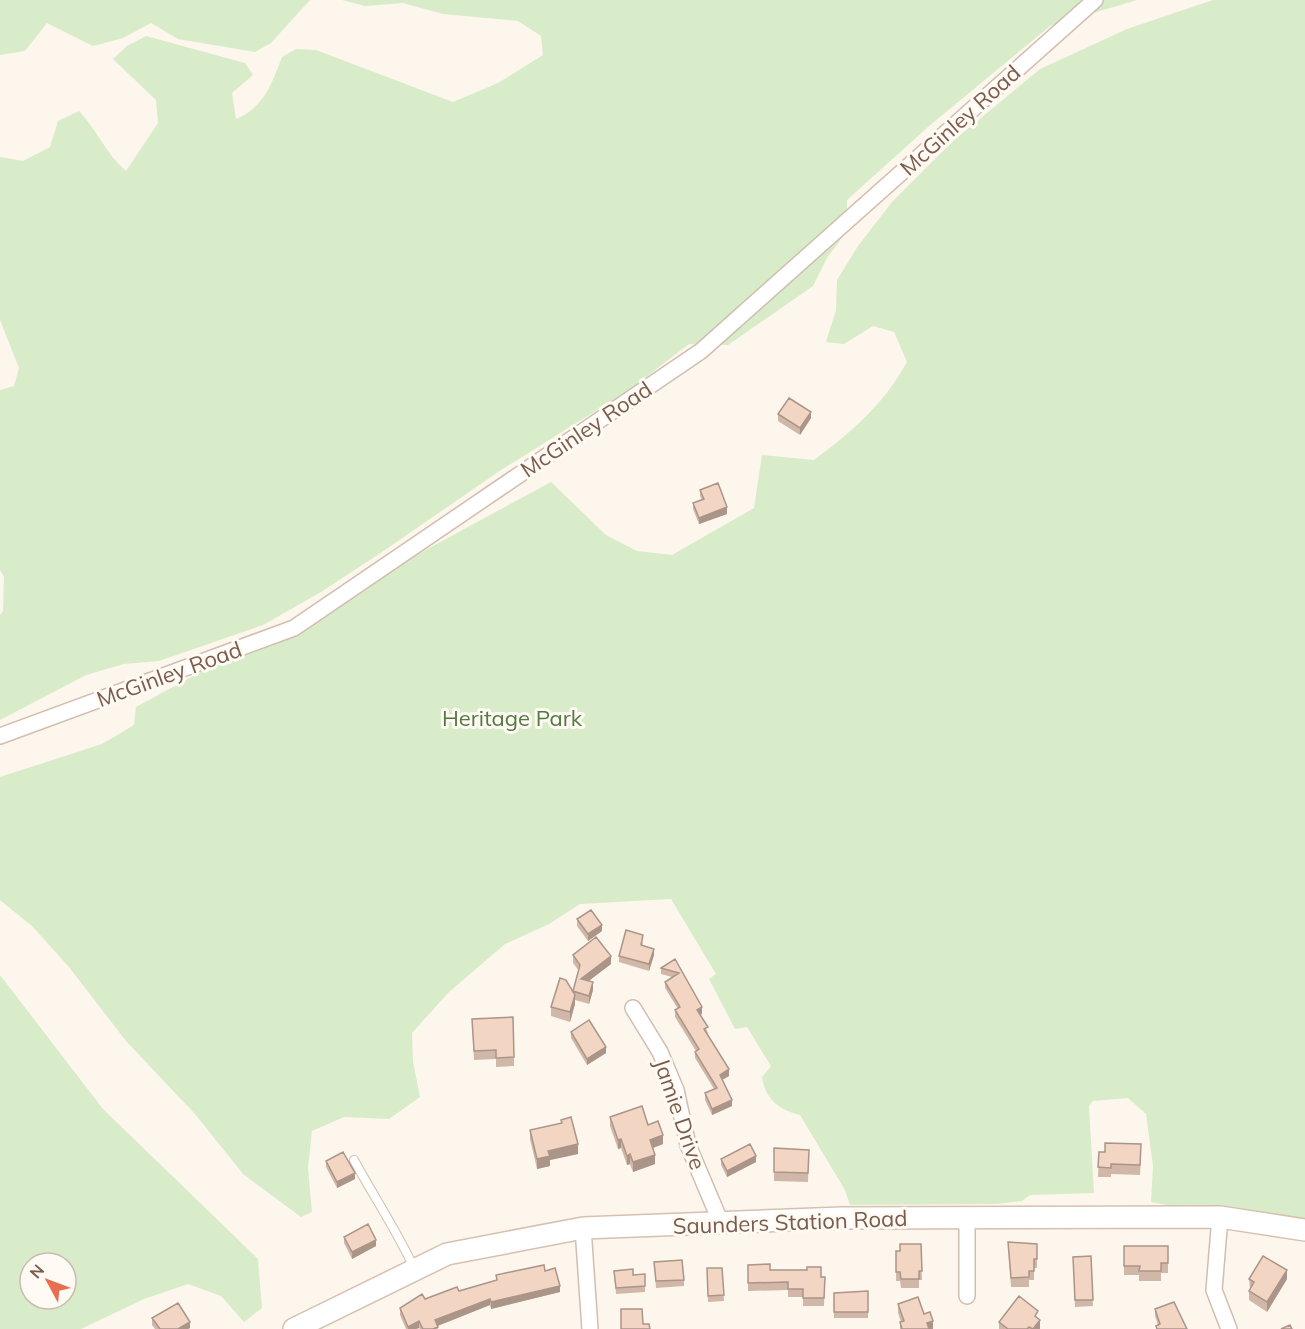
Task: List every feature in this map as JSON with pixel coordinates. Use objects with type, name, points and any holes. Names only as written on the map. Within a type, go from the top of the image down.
[{"type":"street","name":"McGinley Road","points":[[0,736],[294,628],[701,351],[1095,0]]},
{"type":"street","name":"Jamie Drive","points":[[633,1008],[660,1053],[676,1090],[688,1145],[721,1223]]},
{"type":"street","name":"Saunders Station Road","points":[[294,1329],[447,1254],[583,1228],[842,1218],[1220,1217],[1305,1230]]},
{"type":"street","points":[[1220,1217],[1214,1290],[1229,1329]]},
{"type":"street","points":[[967,1219],[967,1296]]},
{"type":"street","points":[[583,1228],[590,1329]]},
{"type":"lane","points":[[354,1160],[383,1213],[397,1231],[415,1270]]},
{"type":"green space","points":[[0,0],[310,0],[271,43],[255,52],[178,39],[151,23],[123,38],[93,46],[47,23],[25,51],[0,55]]},
{"type":"green space","points":[[342,0],[1137,0],[1050,26],[928,127],[847,200],[847,231],[827,258],[813,286],[728,345],[689,344],[629,390],[501,470],[321,592],[263,625],[159,661],[124,664],[86,675],[0,720],[0,615],[3,611],[4,577],[0,570],[0,390],[14,386],[19,368],[0,320],[0,157],[23,161],[50,147],[58,121],[79,111],[126,171],[158,123],[156,100],[113,59],[127,46],[146,36],[245,63],[253,75],[232,93],[236,119],[254,108],[266,94],[282,57],[296,49],[316,50],[453,102],[498,83],[543,55],[541,36],[518,21],[443,14],[403,3],[365,6]]},
{"type":"green space","name":"Heritage Park","points":[[1213,0],[1305,0],[1305,1223],[1196,1210],[1196,1205],[1172,1206],[1151,1202],[1153,1166],[1146,1114],[1128,1098],[1093,1101],[1089,1106],[1094,1193],[1030,1195],[1022,1201],[997,1204],[850,1205],[845,1190],[800,1115],[780,1107],[766,1092],[762,1077],[771,1066],[747,1027],[735,1029],[709,979],[716,974],[671,899],[580,904],[549,924],[505,944],[448,993],[412,1033],[413,1062],[420,1097],[389,1119],[344,1117],[312,1131],[308,1168],[312,1212],[301,1217],[243,1174],[195,1114],[126,1041],[69,967],[32,926],[0,900],[0,777],[102,744],[134,725],[136,707],[551,482],[606,535],[637,551],[672,555],[754,508],[762,455],[814,460],[866,416],[888,391],[907,362],[894,332],[873,326],[844,344],[826,342],[836,310],[837,280],[858,246],[892,202],[953,141],[1040,69],[1127,29]]},
{"type":"green space","points":[[0,975],[103,1109],[258,1259],[262,1308],[244,1322],[221,1296],[188,1284],[144,1299],[81,1329],[0,1329]]},
{"type":"building","points":[[789,398],[811,412],[800,428],[778,414]]},
{"type":"building","points":[[718,483],[727,507],[699,518],[693,503],[704,499],[700,490]]},
{"type":"building","points":[[591,910],[602,925],[588,934],[577,919]]},
{"type":"building","points":[[626,930],[643,935],[641,945],[654,949],[649,964],[619,956]]},
{"type":"building","points":[[596,937],[611,956],[581,979],[593,982],[589,996],[573,991],[580,965],[573,955]]},
{"type":"building","points":[[675,959],[702,1007],[697,1010],[708,1027],[704,1029],[729,1069],[720,1075],[732,1100],[712,1109],[705,1093],[717,1088],[695,1052],[699,1049],[675,1010],[680,1007],[665,982],[679,973],[661,968]]},
{"type":"building","points":[[560,978],[566,980],[575,995],[570,1012],[551,1007]]},
{"type":"building","points":[[513,1017],[514,1057],[496,1058],[496,1050],[474,1051],[472,1019]]},
{"type":"building","points":[[589,1020],[606,1047],[587,1059],[571,1032]]},
{"type":"building","points":[[642,1106],[648,1125],[658,1121],[663,1135],[650,1140],[655,1155],[633,1162],[630,1154],[627,1156],[621,1139],[618,1140],[610,1117]]},
{"type":"building","points":[[571,1117],[578,1144],[548,1151],[550,1156],[537,1159],[530,1130],[562,1123],[561,1120]]},
{"type":"building","points":[[1105,1143],[1141,1144],[1140,1165],[1111,1164],[1111,1168],[1098,1167],[1099,1152],[1105,1152]]},
{"type":"building","points":[[750,1144],[756,1156],[727,1171],[721,1159]]},
{"type":"building","points":[[774,1148],[809,1150],[808,1173],[774,1172]]},
{"type":"building","points":[[343,1152],[355,1173],[337,1182],[326,1161]]},
{"type":"building","points":[[368,1224],[376,1240],[352,1252],[344,1237]]},
{"type":"building","points":[[1008,1242],[1037,1244],[1037,1259],[1034,1259],[1034,1271],[1029,1271],[1029,1277],[1011,1278]]},
{"type":"building","points":[[900,1244],[921,1244],[922,1271],[919,1271],[919,1279],[901,1279],[900,1272],[896,1272],[896,1251],[900,1251]]},
{"type":"building","points":[[1124,1246],[1168,1246],[1168,1263],[1161,1263],[1161,1271],[1139,1271],[1140,1266],[1124,1266]]},
{"type":"building","points":[[1091,1256],[1093,1300],[1075,1300],[1073,1257]]},
{"type":"building","points":[[1263,1256],[1287,1270],[1267,1302],[1249,1291],[1254,1282],[1249,1279]]},
{"type":"building","points":[[682,1260],[684,1280],[656,1281],[654,1262]]},
{"type":"building","points":[[770,1264],[770,1270],[807,1270],[807,1267],[821,1267],[821,1277],[825,1277],[824,1298],[803,1298],[803,1289],[788,1289],[788,1282],[748,1283],[748,1265]]},
{"type":"building","points":[[544,1265],[545,1271],[555,1268],[560,1286],[491,1302],[490,1299],[435,1320],[438,1327],[433,1329],[423,1329],[419,1321],[408,1327],[400,1308],[422,1294],[425,1299],[457,1287],[459,1291],[497,1280],[496,1275]]},
{"type":"building","points":[[707,1268],[722,1268],[724,1295],[708,1296]]},
{"type":"building","points":[[633,1269],[633,1275],[645,1274],[645,1286],[616,1288],[614,1271]]},
{"type":"building","points":[[868,1291],[868,1312],[834,1312],[834,1293]]},
{"type":"building","points":[[1019,1296],[1038,1311],[1035,1316],[1040,1320],[1033,1329],[1029,1327],[1027,1329],[1008,1329],[999,1322]]},
{"type":"building","points":[[918,1297],[924,1314],[930,1312],[933,1321],[927,1323],[929,1329],[902,1329],[900,1322],[904,1321],[898,1304]]},
{"type":"building","points":[[1174,1302],[1187,1329],[1157,1329],[1156,1326],[1160,1324],[1155,1309]]},
{"type":"building","points":[[178,1303],[190,1322],[178,1329],[160,1329],[152,1318]]},
{"type":"building","points":[[621,1309],[642,1309],[643,1324],[649,1324],[650,1329],[621,1329]]}]
